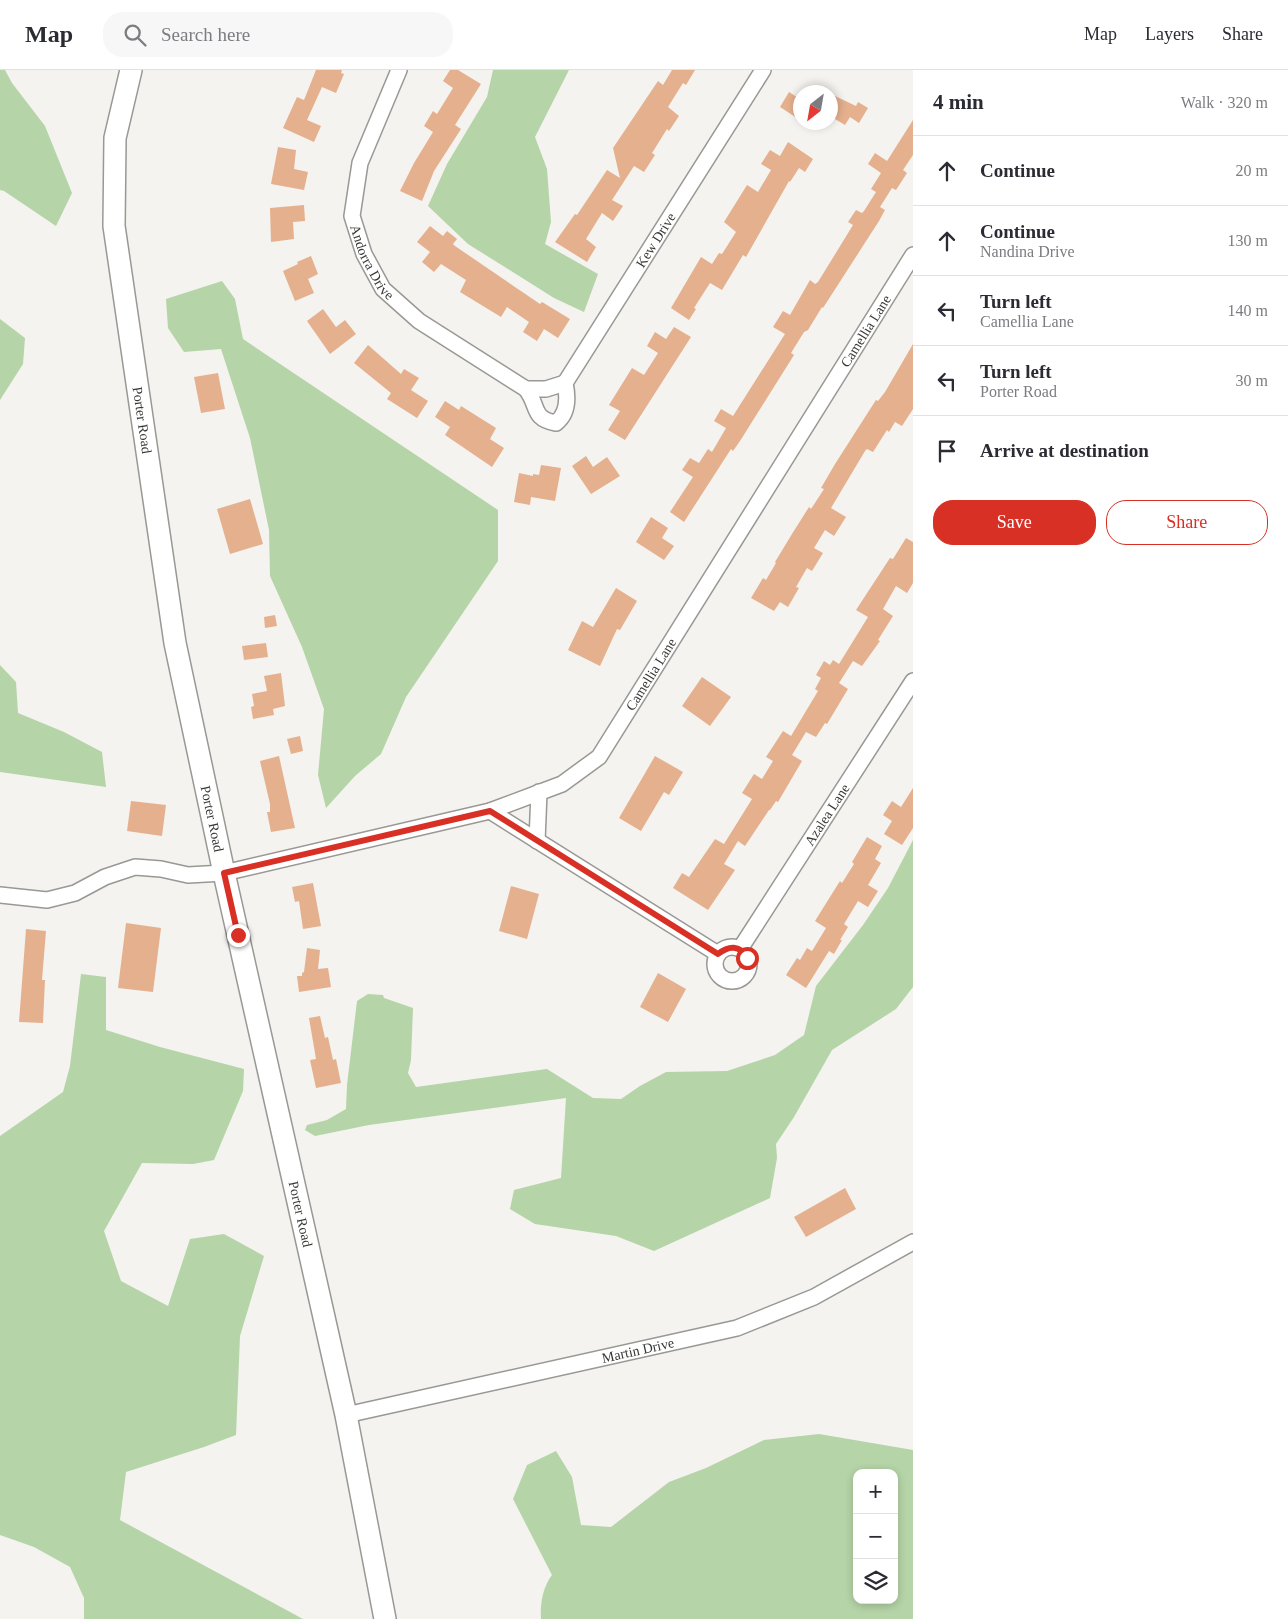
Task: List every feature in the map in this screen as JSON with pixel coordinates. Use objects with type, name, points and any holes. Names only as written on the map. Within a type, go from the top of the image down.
[{"type":"main road","name":"Porter Road","points":[[130,70],[115,138],[114,226],[174,643],[346,1415],[385,1619]]},
{"type":"street","name":"Andorra Drive","points":[[399,70],[360,162],[352,216],[364,254],[383,289],[419,321],[526,390]]},
{"type":"street","name":"Kew Drive","points":[[565,383],[764,70]]},
{"type":"street","name":"Camellia Lane","points":[[0,895],[47,900],[75,892],[105,877],[135,867],[161,869],[188,875],[224,873],[490,811],[562,784],[599,757],[913,255]]},
{"type":"street","points":[[565,383],[567,401],[564,415],[556,422],[546,421],[536,411],[533,400],[526,390],[546,389],[565,383]]},
{"type":"street","name":"Azalea Lane","points":[[740,949],[912,685]]},
{"type":"street","points":[[537,841],[539,792]]},
{"type":"street","points":[[490,811],[718,954]]},
{"type":"street","points":[[725,948],[740,949],[745,953],[748,964],[745,974],[735,980],[729,980],[719,975],[715,965],[718,954],[725,948]]},
{"type":"street","name":"Martin Drive","points":[[346,1415],[737,1328],[814,1298],[913,1242]]},
{"type":"green space","points":[[0,70],[5,70],[12,83],[45,126],[72,193],[56,226],[0,190]]},
{"type":"green space","points":[[493,70],[569,70],[535,137],[547,169],[551,222],[545,244],[598,274],[584,312],[554,298],[468,244],[428,206],[447,164],[487,97]]},
{"type":"green space","points":[[222,281],[235,299],[243,339],[498,510],[498,561],[406,697],[381,754],[355,776],[326,808],[318,775],[324,709],[302,647],[270,576],[269,530],[250,438],[221,349],[184,352],[168,328],[166,299]]},
{"type":"green space","points":[[0,319],[25,338],[23,364],[0,400]]},
{"type":"green space","points":[[0,665],[16,682],[18,713],[64,732],[102,752],[106,787],[0,772]]},
{"type":"green space","points":[[913,840],[913,987],[896,1009],[832,1050],[794,1117],[776,1144],[777,1158],[770,1198],[654,1251],[616,1236],[535,1224],[510,1209],[514,1190],[561,1178],[566,1098],[369,1125],[315,1136],[305,1130],[307,1125],[327,1120],[346,1109],[357,1001],[368,994],[383,995],[384,998],[413,1008],[411,1060],[408,1073],[416,1087],[547,1069],[593,1098],[621,1099],[666,1072],[727,1071],[775,1055],[804,1035],[816,986],[863,925],[888,888]]},
{"type":"green space","points":[[81,974],[106,977],[106,1030],[160,1047],[244,1069],[243,1091],[214,1160],[193,1164],[142,1163],[104,1231],[121,1281],[168,1306],[190,1239],[224,1234],[264,1256],[240,1336],[236,1435],[126,1472],[120,1520],[303,1619],[84,1619],[84,1598],[70,1567],[34,1547],[0,1535],[0,1136],[63,1092],[70,1066]]},
{"type":"green space","points":[[819,1434],[913,1450],[913,1619],[541,1619],[543,1596],[546,1585],[552,1575],[513,1499],[527,1465],[556,1451],[572,1477],[581,1525],[611,1527],[669,1482],[706,1468],[764,1440]]},
{"type":"building","points":[[316,70],[342,70],[341,73],[344,74],[336,93],[322,87],[307,120],[321,126],[314,142],[283,128],[297,97],[304,100]]},
{"type":"building","points":[[450,70],[458,70],[481,84],[455,125],[461,129],[434,171],[422,201],[400,191],[433,132],[424,126],[433,111],[437,114],[453,88],[443,81]]},
{"type":"building","points":[[672,70],[695,70],[686,85],[683,83],[668,107],[679,116],[669,131],[667,129],[652,153],[655,155],[644,172],[634,166],[612,200],[623,206],[613,221],[602,213],[586,239],[596,247],[587,262],[555,242],[575,214],[577,215],[607,170],[620,178],[613,148],[658,81],[663,85]]},
{"type":"building","points":[[789,92],[793,95],[793,115],[780,107]]},
{"type":"building","points":[[838,97],[856,106],[858,102],[868,108],[859,123],[850,117],[845,125],[838,121]]},
{"type":"building","points":[[913,120],[913,155],[903,170],[907,173],[896,190],[892,188],[880,207],[885,210],[879,221],[823,308],[808,330],[804,332],[791,353],[794,355],[740,441],[733,451],[731,449],[684,522],[670,512],[693,477],[682,470],[690,458],[699,463],[708,449],[712,452],[726,428],[714,421],[721,409],[733,416],[785,334],[773,327],[783,311],[790,315],[810,280],[815,284],[818,282],[853,225],[848,222],[856,210],[862,213],[864,211],[876,192],[871,189],[881,173],[868,164],[875,153],[887,161]]},
{"type":"building","points":[[788,142],[813,159],[805,172],[799,168],[789,181],[746,257],[743,255],[722,290],[710,283],[694,308],[696,309],[689,320],[671,308],[701,257],[712,264],[719,253],[722,254],[736,232],[724,222],[747,185],[758,192],[771,170],[761,164],[770,150],[780,156]]},
{"type":"building","points":[[278,147],[296,150],[294,169],[308,172],[304,190],[271,184]]},
{"type":"building","points":[[304,205],[305,221],[293,222],[294,239],[271,242],[270,208]]},
{"type":"building","points":[[430,226],[443,236],[447,231],[457,239],[453,244],[455,246],[540,304],[542,302],[570,319],[558,338],[544,329],[537,341],[523,332],[529,322],[507,307],[501,317],[460,292],[466,280],[441,264],[434,272],[422,262],[430,252],[417,242]]},
{"type":"building","points":[[311,256],[318,274],[308,279],[314,293],[295,301],[283,271]]},
{"type":"building","points":[[323,309],[336,327],[345,320],[356,334],[330,354],[307,321]]},
{"type":"building","points":[[674,327],[691,337],[625,440],[608,430],[620,411],[609,405],[632,368],[644,375],[658,353],[647,346],[655,332],[666,339]]},
{"type":"building","points":[[913,344],[913,409],[902,426],[895,422],[889,432],[887,430],[873,452],[867,449],[865,451],[831,508],[846,517],[834,536],[825,530],[814,548],[823,553],[812,571],[807,568],[796,587],[799,588],[788,607],[780,602],[774,611],[751,598],[763,578],[766,580],[809,507],[811,509],[824,489],[821,488],[835,464],[876,400],[878,401],[885,392]]},
{"type":"building","points":[[368,345],[401,374],[404,369],[419,378],[411,390],[428,401],[417,418],[387,399],[391,393],[354,363]]},
{"type":"building","points":[[218,373],[225,409],[201,413],[194,377]]},
{"type":"building","points":[[445,401],[459,410],[461,406],[496,428],[490,439],[504,448],[492,467],[445,435],[450,427],[435,417]]},
{"type":"building","points":[[586,456],[593,467],[607,457],[620,476],[591,494],[572,466]]},
{"type":"building","points":[[541,465],[561,468],[555,501],[531,497],[530,505],[514,502],[519,473],[533,476],[533,474],[539,475]]},
{"type":"building","points":[[250,499],[263,544],[230,554],[217,509]]},
{"type":"building","points":[[651,517],[668,528],[662,538],[674,546],[664,560],[636,542]]},
{"type":"building","points":[[906,538],[913,542],[913,583],[907,593],[896,586],[883,609],[893,616],[878,640],[880,641],[862,666],[853,661],[839,683],[848,689],[827,724],[825,723],[816,737],[806,732],[792,755],[802,761],[778,802],[776,801],[769,810],[745,846],[738,841],[724,864],[735,870],[708,910],[673,888],[682,873],[689,877],[715,839],[724,844],[752,799],[742,793],[754,774],[762,779],[773,761],[766,757],[783,731],[791,736],[818,691],[815,689],[821,678],[816,675],[824,661],[830,665],[833,660],[839,664],[868,617],[856,610],[890,558],[893,559]]},
{"type":"building","points":[[616,588],[637,601],[620,630],[617,629],[600,666],[568,650],[582,621],[593,627]]},
{"type":"building","points":[[275,615],[277,626],[265,628],[264,617]]},
{"type":"building","points":[[266,643],[268,657],[244,660],[242,646]]},
{"type":"building","points":[[281,673],[285,706],[273,709],[274,715],[253,719],[251,707],[254,706],[252,694],[267,691],[264,676]]},
{"type":"building","points":[[702,677],[731,697],[710,726],[682,706]]},
{"type":"building","points":[[300,736],[303,751],[291,754],[287,739]]},
{"type":"building","points":[[279,756],[295,828],[271,832],[267,812],[270,812],[270,804],[260,761]]},
{"type":"building","points":[[655,756],[683,772],[669,795],[664,792],[641,831],[619,818]]},
{"type":"building","points":[[913,788],[913,828],[902,845],[884,834],[892,821],[883,815],[892,801],[901,807]]},
{"type":"building","points":[[131,801],[166,805],[162,836],[127,831]]},
{"type":"building","points":[[867,837],[882,846],[875,859],[881,863],[868,885],[878,891],[868,907],[858,901],[844,924],[848,927],[834,954],[829,951],[806,988],[786,975],[797,958],[800,960],[807,948],[812,951],[826,928],[815,921],[840,881],[842,883],[854,864],[852,862]]},
{"type":"building","points":[[313,883],[321,926],[303,929],[299,901],[295,902],[292,887]]},
{"type":"building","points":[[511,886],[539,894],[527,939],[499,931]]},
{"type":"building","points":[[126,923],[161,928],[153,992],[118,988]]},
{"type":"building","points":[[26,929],[46,931],[42,980],[45,980],[43,1023],[19,1022]]},
{"type":"building","points":[[307,948],[320,950],[318,969],[328,968],[331,987],[299,992],[297,976],[302,976],[304,972]]},
{"type":"building","points":[[658,973],[686,989],[668,1022],[640,1007]]},
{"type":"building","points":[[320,1016],[325,1038],[328,1037],[333,1060],[336,1059],[341,1083],[316,1088],[310,1060],[316,1059],[309,1018]]},
{"type":"building","points":[[845,1188],[856,1209],[806,1237],[794,1217]]},
{"type":"route","points":[[238,935],[224,873],[490,811],[718,954],[725,948],[736,947],[745,953],[747,958]]}]
